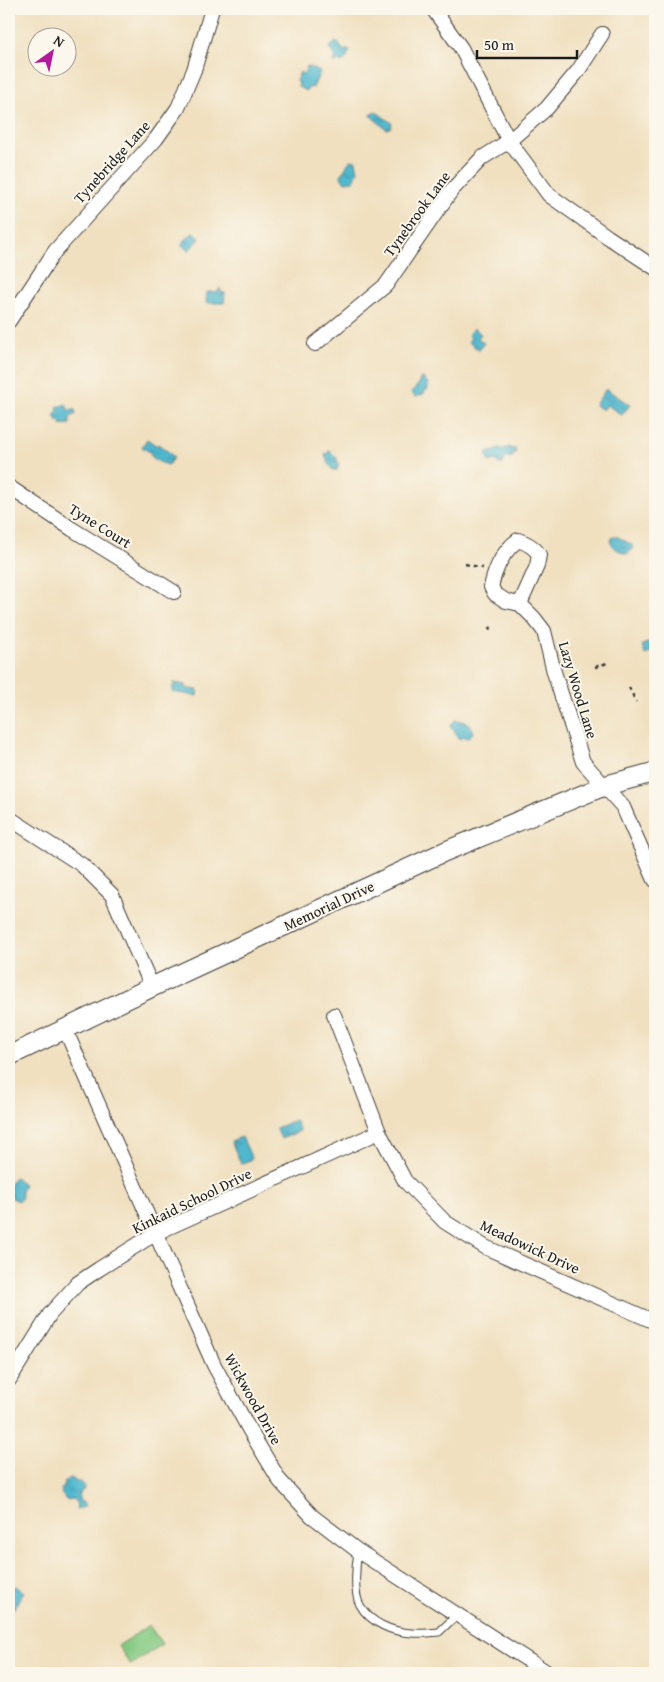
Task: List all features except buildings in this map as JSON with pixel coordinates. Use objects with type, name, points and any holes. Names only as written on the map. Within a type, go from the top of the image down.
[{"type":"street","name":"Tynebridge Lane","points":[[9,321],[55,251],[156,139],[178,108],[194,70],[212,9]]},
{"type":"street","points":[[433,9],[461,48],[508,141],[549,195],[608,238],[655,268]]},
{"type":"street","name":"Tynebrook Lane","points":[[314,344],[386,285],[451,191],[482,158],[508,141],[546,108],[578,72],[602,34]]},
{"type":"street","name":"Tyne Court","points":[[9,488],[174,592]]},
{"type":"street","points":[[494,575],[502,557],[510,546],[518,540],[528,543],[536,550],[539,555],[537,566],[520,604]]},
{"type":"street","name":"Lazy Wood Lane","points":[[494,575],[491,587],[495,594],[506,601],[520,604],[544,631],[554,672],[583,762],[623,807],[655,880]]},
{"type":"street","name":"Memorial Drive","points":[[9,1056],[152,987],[446,851],[604,786],[655,772]]},
{"type":"street","points":[[9,818],[82,865],[112,895],[152,987]]},
{"type":"street","name":"Meadowick Drive","points":[[334,1015],[379,1132],[407,1184],[445,1222],[485,1247],[655,1322]]},
{"type":"street","name":"Wickwood Drive","points":[[65,1029],[214,1365],[280,1481],[312,1516],[358,1551],[548,1673]]},
{"type":"street","name":"Kinkaid School Drive","points":[[9,1380],[50,1314],[78,1283],[156,1233],[379,1132]]},
{"type":"lane","points":[[358,1551],[355,1572],[359,1604],[374,1621],[387,1628],[410,1634],[439,1632],[458,1615]]},
{"type":"path","points":[[465,564],[482,568],[494,575]]},
{"type":"path","points":[[488,629],[493,627]]},
{"type":"path","points":[[595,667],[610,662]]},
{"type":"path","points":[[629,687],[636,702]]},
{"type":"green space","points":[[149,1625],[162,1644],[131,1665],[118,1646]]},
{"type":"water","points":[[336,42],[344,51],[348,49],[350,52],[342,63],[338,61],[334,64],[332,61],[336,57],[329,49]]},
{"type":"water","points":[[307,66],[320,72],[313,88],[309,87],[307,91],[298,87],[299,83],[296,81],[300,72],[304,74]]},
{"type":"water","points":[[375,111],[392,123],[391,127],[385,128],[372,117],[371,114]]},
{"type":"water","points":[[351,160],[356,161],[358,171],[354,181],[345,182],[341,175]]},
{"type":"water","points":[[194,232],[200,239],[188,251],[181,244]]},
{"type":"water","points":[[220,288],[221,292],[225,293],[224,303],[206,303],[207,292],[217,292]]},
{"type":"water","points":[[473,328],[481,334],[478,338],[484,343],[479,350],[468,342],[471,338],[468,335]]},
{"type":"water","points":[[423,378],[428,383],[428,389],[422,395],[415,397],[411,392],[418,385],[420,379]]},
{"type":"water","points":[[606,389],[630,405],[622,415],[607,405],[603,410],[595,405]]},
{"type":"water","points":[[66,404],[68,410],[75,410],[76,414],[70,417],[70,424],[62,425],[54,415],[58,411],[57,407]]},
{"type":"water","points":[[147,439],[157,446],[158,444],[174,457],[168,465],[157,461],[150,455],[151,453],[142,447]]},
{"type":"water","points":[[510,447],[511,449],[515,448],[516,453],[512,454],[513,457],[505,458],[503,464],[499,464],[496,460],[489,462],[486,453],[495,451],[498,448]]},
{"type":"water","points":[[329,451],[337,459],[337,470],[333,470],[328,463],[325,455]]},
{"type":"water","points":[[613,536],[632,545],[633,548],[629,553],[623,553],[612,546],[610,541]]},
{"type":"water","points":[[655,640],[655,651],[645,655],[642,645]]},
{"type":"water","points":[[174,683],[185,685],[185,688],[198,690],[197,696],[172,692]]},
{"type":"water","points":[[455,720],[470,724],[473,733],[468,738],[458,739],[454,729],[450,727]]},
{"type":"water","points":[[295,1120],[300,1131],[281,1139],[276,1128]]},
{"type":"water","points":[[242,1137],[252,1159],[241,1164],[231,1141]]},
{"type":"water","points":[[15,1177],[24,1184],[21,1192],[22,1198],[19,1201],[12,1198],[11,1193],[9,1195],[10,1183]]},
{"type":"water","points":[[70,1478],[77,1482],[80,1481],[85,1487],[80,1492],[81,1494],[78,1495],[81,1503],[83,1502],[86,1506],[76,1510],[77,1505],[74,1499],[66,1500],[61,1493],[61,1489],[64,1488],[64,1482]]},
{"type":"water","points":[[14,1586],[24,1592],[10,1614],[9,1595]]}]
